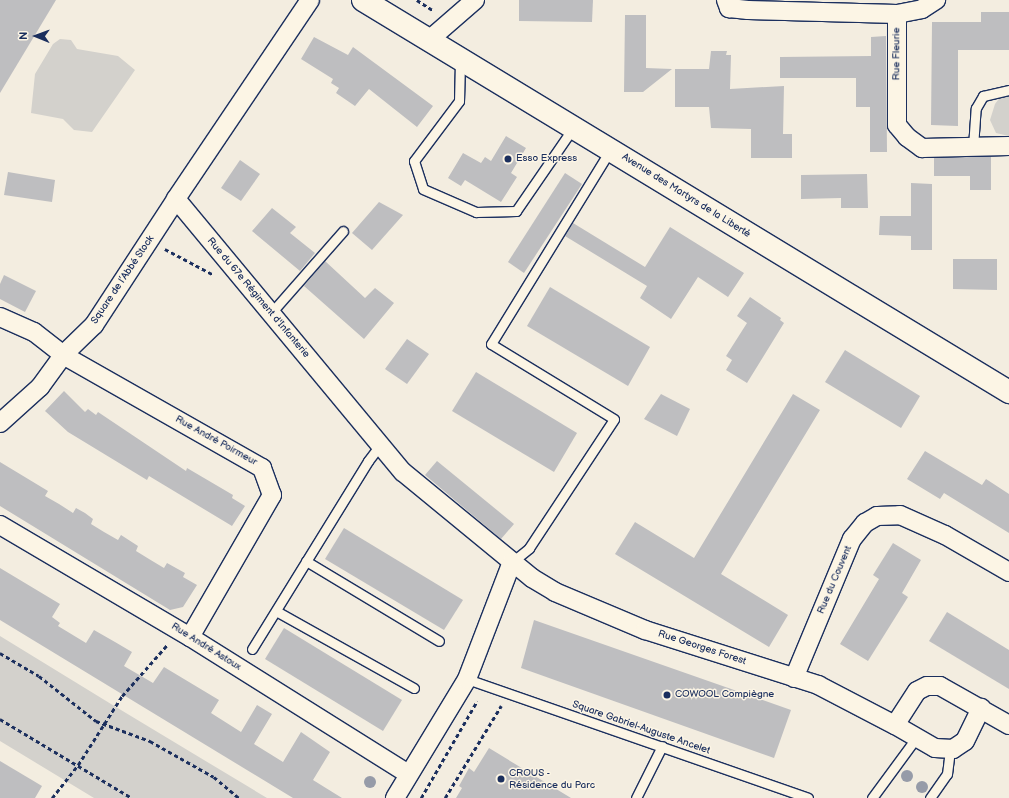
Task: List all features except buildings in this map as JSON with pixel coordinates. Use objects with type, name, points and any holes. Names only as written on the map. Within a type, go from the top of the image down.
[{"type":"street","points":[[176,199],[310,0]]},
{"type":"street","name":"Avenue des Martyrs de la Liberté","points":[[363,0],[611,149],[1009,392]]},
{"type":"street","points":[[429,40],[475,0]]},
{"type":"street","name":"Rue Fleurie","points":[[726,0],[729,8],[748,10],[869,5],[897,14],[897,125],[907,138],[922,148],[1009,146]]},
{"type":"street","points":[[897,14],[922,9],[936,0]]},
{"type":"street","name":"Square de l’Abbé Stock","points":[[0,423],[40,387],[63,355],[94,325],[176,199]]},
{"type":"street","name":"Rue du 67e Régiment d'Infanterie","points":[[176,199],[403,472],[512,562]]},
{"type":"street","points":[[0,317],[34,332],[63,355]]},
{"type":"street","name":"Rue André Poirmeur","points":[[63,355],[262,468],[272,495],[182,633]]},
{"type":"street","name":"Rue du Couvent","points":[[794,678],[852,539],[864,524],[877,516],[900,515],[945,535],[1009,572]]},
{"type":"street","name":"Rue André Astoux","points":[[0,525],[182,633],[408,774]]},
{"type":"street","points":[[395,798],[408,774],[467,679],[512,562]]},
{"type":"street","name":"Rue Georges Forest","points":[[512,562],[555,592],[645,630],[818,685],[895,725],[935,748],[950,749]]},
{"type":"street","points":[[895,725],[917,691],[927,686],[940,686],[981,708],[1009,726]]},
{"type":"street","points":[[950,749],[965,741],[981,708]]},
{"type":"lane","points":[[460,59],[459,100],[414,161],[423,189],[476,212],[516,211],[574,127]]},
{"type":"lane","points":[[973,147],[976,108],[983,96],[1009,90]]},
{"type":"lane","points":[[512,562],[529,548],[614,419],[491,344],[611,149]]},
{"type":"lane","points":[[270,313],[343,231]]},
{"type":"lane","points":[[252,649],[380,445]]},
{"type":"lane","points":[[306,561],[439,641]]},
{"type":"lane","points":[[276,611],[414,688]]},
{"type":"lane","name":"Square Gabriel-Auguste Ancelet","points":[[467,679],[808,798]]},
{"type":"lane","points":[[872,798],[916,738]]},
{"type":"lane","points":[[636,798],[662,746]]},
{"type":"lane","points":[[930,798],[947,774],[950,749]]},
{"type":"path","points":[[149,241],[218,278]]},
{"type":"path","points":[[52,798],[78,765],[122,696],[169,642],[182,633]]},
{"type":"path","points":[[0,653],[39,676],[103,724],[156,745],[214,777],[240,798]]},
{"type":"path","points":[[445,798],[509,693]]},
{"type":"path","points":[[0,719],[132,798]]},
{"type":"shaded area","points":[[60,39],[71,40],[77,49],[118,56],[135,70],[92,132],[74,130],[63,119],[31,113],[35,74],[53,44]]},
{"type":"shaded area","points":[[1001,96],[1009,96],[1009,136],[996,133],[990,120],[995,104]]},
{"type":"shaded area","points":[[0,636],[267,798],[94,798],[0,741]]},
{"type":"place","name":"Esso Express","points":[[508,159]]},
{"type":"place","name":"COWOOL Compiègne","points":[[667,695]]},
{"type":"place","name":"CROUS - Résidence du Parc","points":[[501,779]]}]
